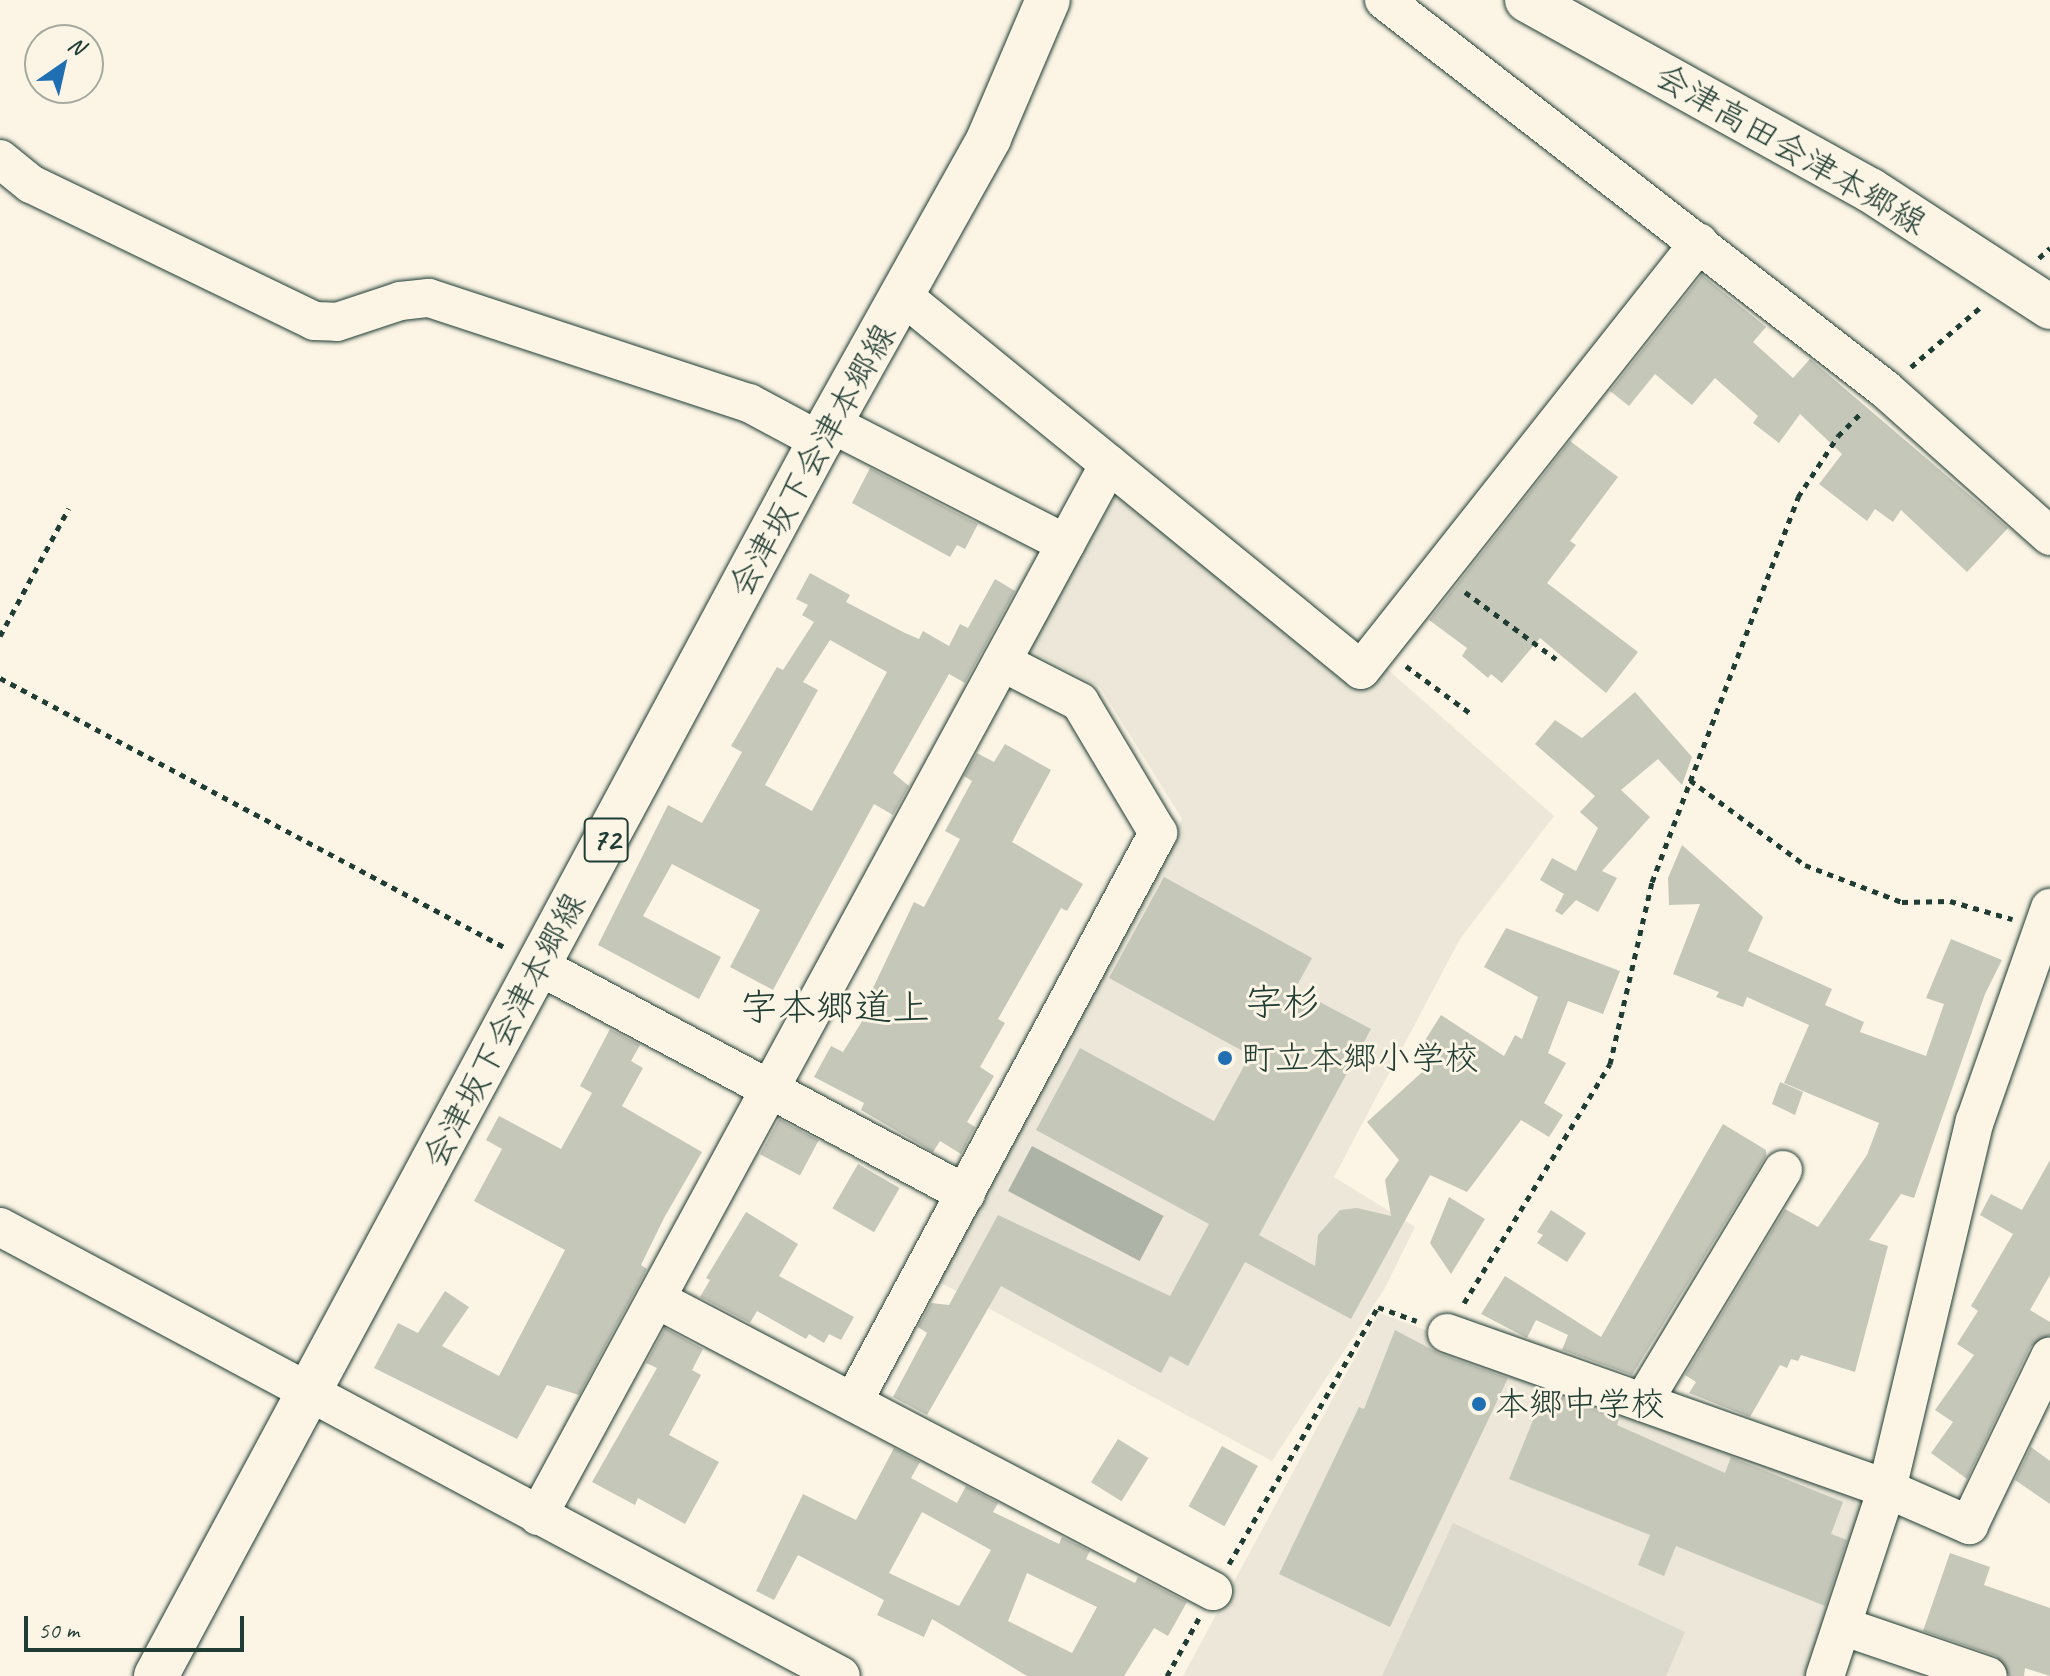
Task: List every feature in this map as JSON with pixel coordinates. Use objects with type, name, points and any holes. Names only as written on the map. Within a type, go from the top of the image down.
[{"type":"main road","name":"会津坂下会津本郷線","points":[[156,1676],[309,1395],[526,959],[903,296],[989,138],[1048,0]]},
{"type":"main road","name":"会津高田会津本郷線","points":[[1541,3],[1870,190],[2013,280],[2050,307]]},
{"type":"street","points":[[1384,0],[1885,389],[2050,536]]},
{"type":"street","points":[[0,159],[31,184],[314,321],[337,322],[429,298],[749,403],[825,432],[1066,544]]},
{"type":"street","points":[[903,296],[1361,670],[1699,243]]},
{"type":"street","points":[[538,1516],[1109,464]]},
{"type":"street","points":[[853,1402],[1158,833],[1080,702],[1002,662]]},
{"type":"street","points":[[1825,1676],[1887,1489],[1975,1121],[2047,922]]},
{"type":"street","points":[[526,959],[966,1194]]},
{"type":"street","points":[[1643,1402],[1783,1170]]},
{"type":"street","points":[[0,1227],[309,1395],[841,1676]]},
{"type":"street","points":[[656,1299],[1213,1591]]},
{"type":"street","points":[[1447,1333],[1887,1489],[1969,1525],[2050,1357]]},
{"type":"street","points":[[1842,1626],[1988,1676]]},
{"type":"path","points":[[1167,1676],[1378,1307],[1447,1333],[1610,1064],[1652,882],[1798,497],[1838,436],[1885,389],[2050,248]]},
{"type":"path","points":[[0,636],[69,508]]},
{"type":"path","points":[[1438,573],[1556,659]]},
{"type":"path","points":[[1380,646],[1470,713]]},
{"type":"path","points":[[0,678],[526,959]]},
{"type":"path","points":[[1690,780],[1805,865],[1902,902],[1950,901],[2047,922]]},
{"type":"shaded area","name":"町立本郷小学校","points":[[1120,489],[1386,668],[1554,816],[1460,939],[1334,1177],[1415,1227],[1385,1288],[1272,1461],[932,1278],[1182,819],[1100,687],[1026,648]]},
{"type":"shaded area","points":[[1032,1146],[1164,1216],[1140,1261],[1008,1191]]},
{"type":"shaded area","name":"本郷中学校","points":[[1379,1313],[1877,1495],[1812,1676],[1183,1676]]},
{"type":"shaded area","points":[[1453,1523],[1685,1632],[1666,1676],[1382,1676]]},
{"type":"building","points":[[1702,275],[1766,327],[1753,342],[1793,378],[1810,359],[2008,528],[1967,572],[1901,510],[1893,522],[1875,509],[1867,521],[1819,484],[1842,454],[1800,414],[1779,443],[1753,423],[1758,416],[1715,378],[1692,405],[1655,374],[1629,406],[1610,391]]},
{"type":"building","points":[[1570,441],[1618,477],[1570,541],[1576,545],[1547,583],[1638,652],[1606,693],[1540,638],[1502,683],[1491,674],[1488,678],[1462,656],[1467,648],[1429,620]]},
{"type":"building","points":[[870,468],[978,524],[965,549],[957,545],[950,557],[852,503]]},
{"type":"building","points":[[810,573],[850,595],[846,602],[905,633],[919,639],[923,631],[949,646],[960,624],[968,628],[995,579],[1015,591],[965,683],[949,674],[893,773],[909,786],[893,815],[874,804],[773,990],[730,967],[760,910],[672,864],[643,916],[721,957],[699,999],[598,945],[668,805],[702,823],[742,752],[731,746],[777,667],[783,670],[814,622],[802,615],[808,605],[796,599]],"holes":[[[830,640],[887,672],[812,811],[765,785],[818,690],[803,682]]]},
{"type":"building","points":[[1635,692],[1692,757],[1682,785],[1658,759],[1621,790],[1650,817],[1602,871],[1617,878],[1598,912],[1576,900],[1562,915],[1555,911],[1564,894],[1540,880],[1552,858],[1576,871],[1598,828],[1580,812],[1595,796],[1535,744],[1555,720],[1582,738]]},
{"type":"building","points":[[1005,744],[1051,770],[1012,842],[1083,884],[1067,911],[1061,908],[998,1019],[1005,1023],[980,1067],[994,1076],[967,1122],[975,1127],[961,1154],[940,1141],[933,1152],[861,1110],[864,1103],[814,1077],[831,1046],[843,1052],[879,994],[872,990],[914,902],[924,907],[960,839],[945,831],[972,781],[964,776],[977,753],[994,762]]},
{"type":"building","points":[[1682,845],[1763,917],[1748,951],[1832,989],[1825,1005],[1864,1022],[1860,1032],[1926,1056],[1944,1004],[1926,998],[1951,939],[2002,960],[1985,994],[1914,1198],[1901,1194],[1869,1240],[1888,1246],[1855,1372],[1801,1355],[1798,1361],[1791,1359],[1787,1368],[1780,1365],[1750,1417],[1689,1393],[1696,1382],[1685,1375],[1785,1209],[1818,1227],[1867,1155],[1879,1123],[1784,1083],[1809,1025],[1747,997],[1743,1007],[1716,997],[1719,992],[1673,974],[1700,904],[1669,905],[1668,878]]},
{"type":"building","points":[[1164,877],[1312,958],[1295,989],[1371,1029],[1259,1235],[1315,1266],[1318,1235],[1340,1210],[1357,1208],[1391,1216],[1385,1180],[1399,1160],[1367,1122],[1430,1065],[1415,1056],[1441,1015],[1504,1056],[1515,1035],[1522,1039],[1538,997],[1484,967],[1506,928],[1620,971],[1603,1014],[1568,1001],[1548,1053],[1566,1063],[1544,1103],[1563,1115],[1549,1137],[1521,1120],[1467,1192],[1430,1175],[1351,1319],[1245,1262],[1188,1366],[1170,1356],[1161,1373],[1001,1286],[927,1415],[893,1397],[927,1333],[918,1327],[931,1303],[949,1305],[998,1215],[1170,1296],[1209,1224],[1036,1130],[1080,1048],[1214,1121],[1250,1055],[1109,978]]},
{"type":"building","points":[[610,1029],[640,1045],[631,1061],[643,1068],[622,1106],[702,1152],[664,1218],[641,1265],[647,1269],[579,1395],[547,1385],[517,1439],[374,1368],[398,1323],[418,1333],[445,1291],[469,1307],[442,1346],[499,1376],[565,1250],[474,1201],[502,1149],[486,1140],[499,1116],[561,1149],[592,1093],[580,1086]]},
{"type":"building","points":[[1780,1082],[1803,1092],[1795,1115],[1772,1104]]},
{"type":"building","points":[[779,1119],[819,1140],[800,1175],[760,1154]]},
{"type":"building","points":[[1723,1124],[1766,1150],[1766,1156],[1632,1375],[1562,1350],[1568,1335],[1536,1320],[1527,1338],[1481,1314],[1505,1276],[1601,1337]]},
{"type":"building","points":[[2050,1160],[2050,1275],[2030,1310],[2050,1322],[2050,1335],[2030,1347],[1967,1479],[1931,1453],[1953,1422],[1935,1410],[1974,1355],[1957,1344],[1978,1311],[1971,1306],[2013,1234],[1980,1215],[1991,1194],[2022,1210]]},
{"type":"building","points":[[858,1164],[900,1188],[874,1232],[832,1208]]},
{"type":"building","points":[[1449,1197],[1485,1219],[1451,1274],[1430,1243]]},
{"type":"building","points":[[1551,1210],[1586,1233],[1567,1262],[1537,1243],[1543,1235],[1537,1232]]},
{"type":"building","points":[[746,1212],[798,1244],[779,1276],[854,1317],[841,1340],[829,1334],[824,1343],[809,1334],[806,1339],[757,1311],[750,1323],[700,1297],[710,1280],[706,1278]]},
{"type":"building","points":[[665,1328],[703,1349],[692,1370],[701,1375],[669,1435],[719,1462],[685,1524],[638,1498],[635,1505],[592,1482],[657,1368],[646,1363]]},
{"type":"building","points":[[1395,1330],[1440,1354],[1508,1378],[1390,1627],[1279,1574],[1359,1407],[1364,1409]]},
{"type":"building","points":[[1545,1391],[1619,1419],[1617,1425],[1725,1473],[1731,1457],[1843,1502],[1831,1534],[1847,1540],[1825,1606],[1676,1546],[1664,1576],[1638,1565],[1650,1535],[1509,1479]]},
{"type":"building","points":[[1118,1439],[1149,1458],[1122,1501],[1091,1482]]},
{"type":"building","points":[[1222,1446],[1258,1466],[1224,1526],[1189,1506]]},
{"type":"building","points":[[2031,1447],[2050,1461],[2050,1504],[2015,1480]]},
{"type":"building","points":[[894,1448],[920,1462],[911,1478],[957,1503],[966,1486],[998,1503],[993,1512],[1059,1544],[1062,1537],[1090,1551],[1086,1559],[1135,1583],[1138,1577],[1187,1602],[1168,1636],[1154,1628],[1124,1676],[1027,1676],[932,1619],[924,1637],[877,1615],[884,1600],[798,1555],[774,1600],[756,1591],[803,1494],[856,1520]],"holes":[[[922,1512],[991,1550],[959,1606],[889,1573]],[[1027,1573],[1097,1607],[1072,1653],[1008,1621]]]},
{"type":"building","points":[[1950,1553],[1990,1567],[1984,1585],[2050,1608],[2050,1676],[2025,1668],[2024,1676],[2009,1676],[1996,1656],[1923,1631]]},
{"type":"place","name":"町立本郷小学校","points":[[1225,1058]]},
{"type":"place","name":"本郷中学校","points":[[1479,1404]]},
{"type":"district","name":"字杉","points":[[1283,1003]]},
{"type":"district","name":"字本郷道上","points":[[835,1008]]}]
